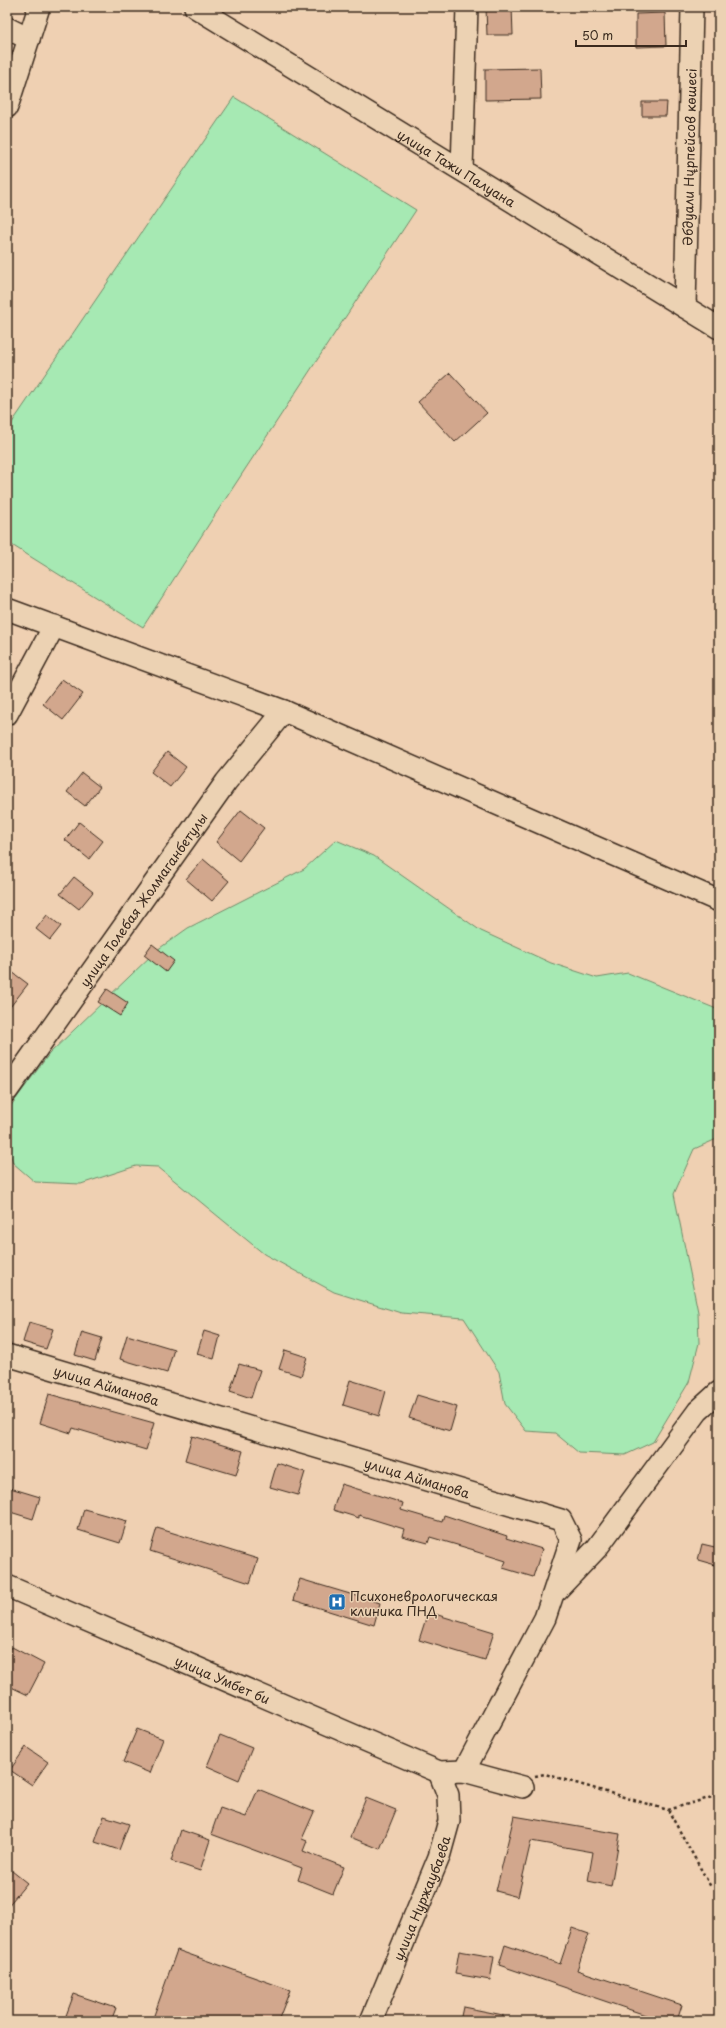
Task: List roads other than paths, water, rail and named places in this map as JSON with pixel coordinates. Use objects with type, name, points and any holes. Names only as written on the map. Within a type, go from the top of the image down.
[{"type":"street","points":[[7,107],[39,7]]},
{"type":"street","name":"улица Тажи Палуана","points":[[195,7],[462,169],[719,328]]},
{"type":"street","points":[[462,169],[467,7]]},
{"type":"street","name":"Әбдуали Нұрпейсов көшесі","points":[[685,307],[692,7]]},
{"type":"street","points":[[7,28],[29,39]]},
{"type":"street","points":[[7,609],[284,711],[719,901]]},
{"type":"street","points":[[7,714],[54,626]]},
{"type":"street","name":"улица Толебая Жолмаганбетулы","points":[[7,1091],[226,782],[284,711]]},
{"type":"street","name":"улица Айманова","points":[[7,1355],[561,1520],[571,1540],[545,1618],[464,1771]]},
{"type":"street","points":[[553,1595],[597,1548],[698,1411],[719,1392]]},
{"type":"street","name":"улица Умбет би","points":[[7,1586],[439,1772]]},
{"type":"street","points":[[439,1772],[464,1771],[528,1782]]},
{"type":"street","name":"улица Нуржаубаева","points":[[371,2021],[438,1857],[449,1821],[448,1795],[439,1772]]},
{"type":"place","name":"Психоневрологическая клиника ПНД","points":[[337,1602]]}]
